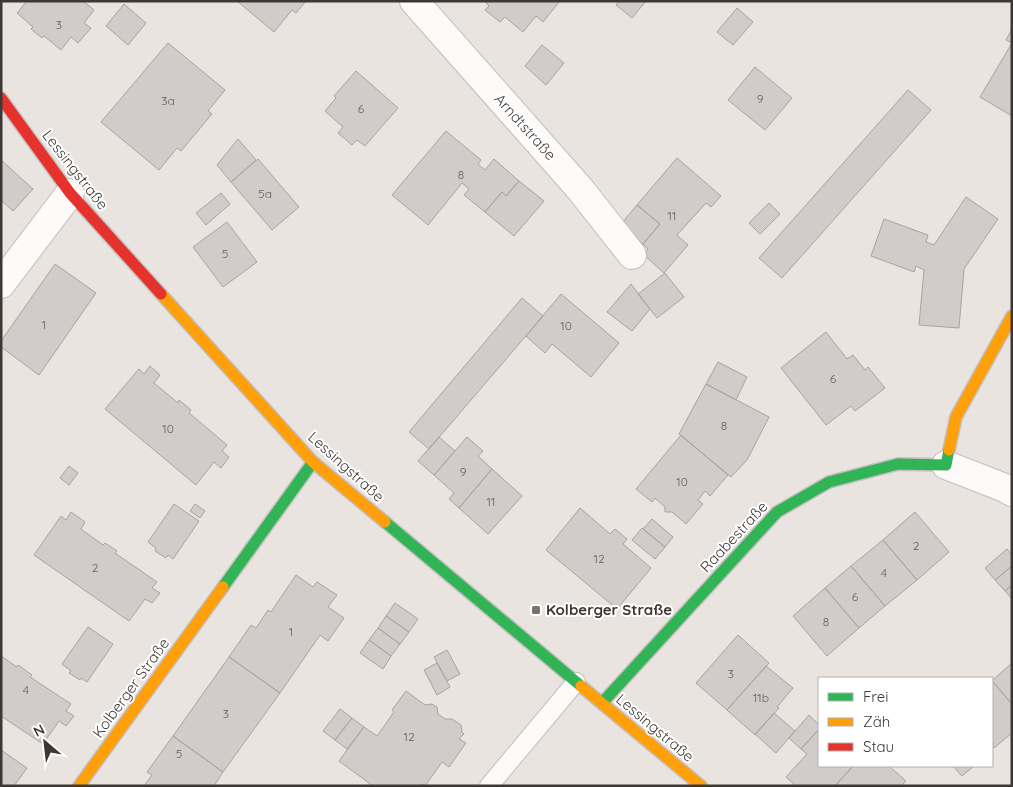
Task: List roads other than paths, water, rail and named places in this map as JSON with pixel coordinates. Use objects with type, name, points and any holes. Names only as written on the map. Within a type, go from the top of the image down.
[{"type":"street","name":"Arndtstraße","points":[[414,1],[580,189],[632,255]]},
{"type":"street","name":"Lessingstraße","points":[[1,98],[70,193],[313,462],[701,786]]},
{"type":"street","points":[[1,284],[70,193]]},
{"type":"street","points":[[1012,316],[956,417],[946,465],[1012,492]]},
{"type":"street","name":"Kolberger Straße","points":[[79,786],[313,462]]},
{"type":"street","name":"Raabestraße","points":[[602,704],[777,512],[829,482],[898,464],[946,465]]},
{"type":"lane","points":[[489,786],[576,682]]},
{"type":"place","name":"Kolberger Straße","points":[[536,610]]}]
